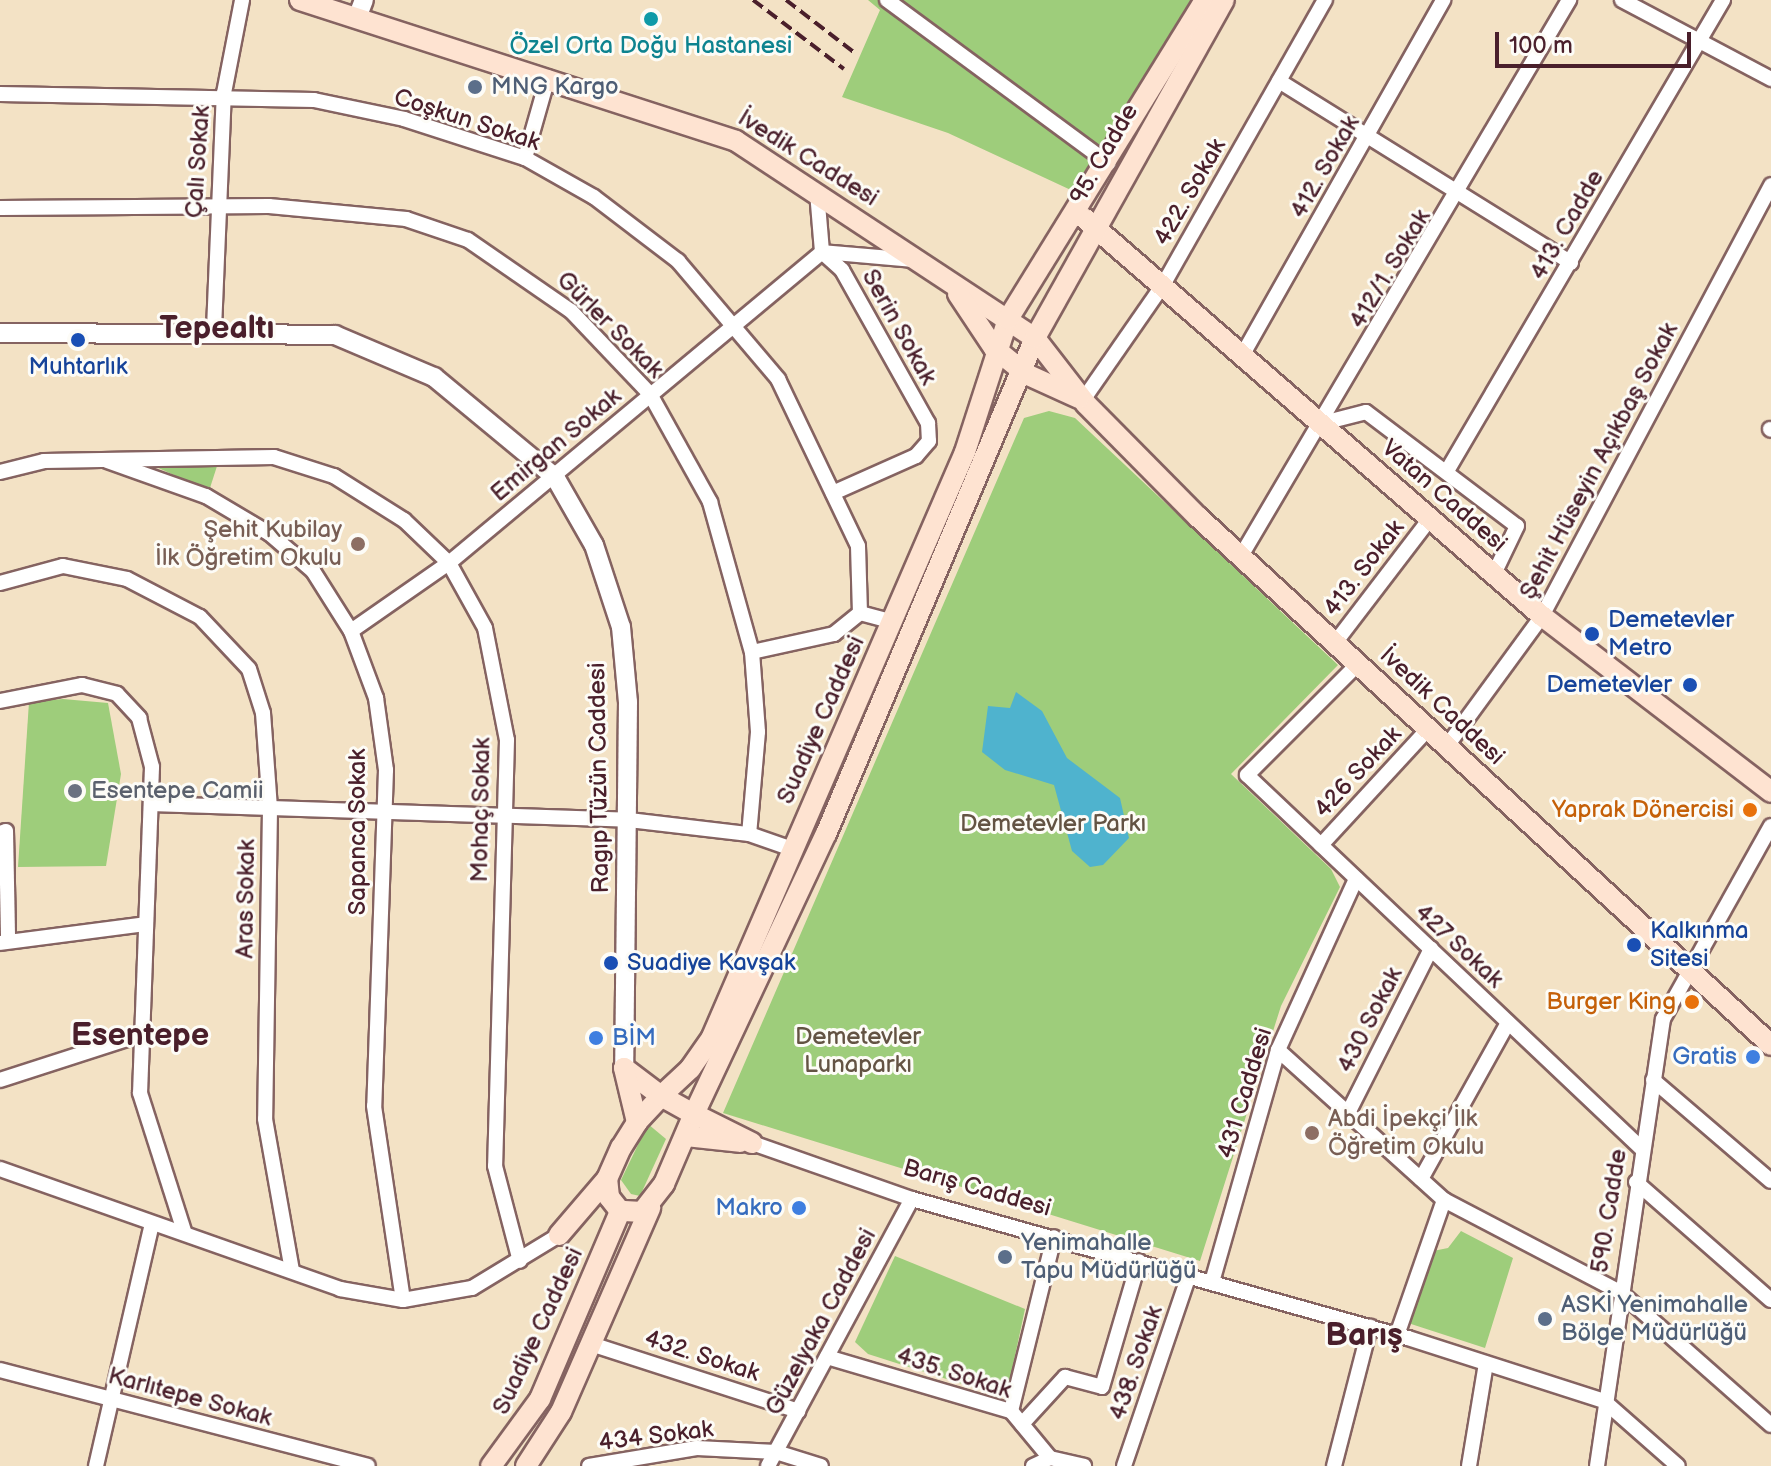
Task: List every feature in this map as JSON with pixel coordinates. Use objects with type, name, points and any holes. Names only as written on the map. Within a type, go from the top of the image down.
[{"type":"main road","name":"İvedik Caddesi","points":[[300,0],[360,9],[548,77],[704,127],[817,192],[953,287],[1035,338],[1083,400],[1241,556],[1771,1045]]},
{"type":"main road","name":"95. Cadde","points":[[1035,338],[1108,163],[1205,0]]},
{"type":"main road","name":"95. Cadde","points":[[1008,319],[1084,219],[1224,0]]},
{"type":"main road","name":"Vatan Caddesi","points":[[1084,219],[1542,616],[1771,792]]},
{"type":"main road","name":"İvedik Caddesi","points":[[953,287],[994,348],[1026,374],[1083,400]]},
{"type":"main road","points":[[994,348],[1008,319]]},
{"type":"main road","points":[[1026,374],[1035,338]]},
{"type":"main road","name":"Suadiye Caddesi","points":[[607,1179],[637,1122],[712,1037],[893,622],[986,399],[994,348]]},
{"type":"main road","name":"Suadiye Caddesi","points":[[526,1466],[561,1412],[650,1208],[826,834],[1026,374]]},
{"type":"main road","points":[[624,1068],[661,1096],[694,1114]]},
{"type":"main road","name":"Ragıp Tüzün Caddesi","points":[[624,1068],[637,1122]]},
{"type":"main road","name":"Barış Caddesi","points":[[694,1114],[752,1143]]},
{"type":"main road","name":"Barış Caddesi","points":[[686,1136],[752,1143]]},
{"type":"main road","points":[[607,1179],[617,1209]]},
{"type":"main road","points":[[559,1235],[607,1179]]},
{"type":"main road","points":[[559,1235],[617,1209],[650,1208]]},
{"type":"main road","name":"Suadiye Caddesi","points":[[491,1466],[540,1399],[617,1209]]},
{"type":"street","name":"Çalı Sokak","points":[[214,329],[215,208],[224,93],[242,0]]},
{"type":"street","points":[[887,0],[1108,163]]},
{"type":"street","name":"422. Sokak","points":[[1083,400],[1163,285],[1325,0]]},
{"type":"street","name":"412. Sokak","points":[[1243,354],[1443,0]]},
{"type":"street","name":"412/1. Sokak","points":[[1241,556],[1461,193],[1569,0]]},
{"type":"street","points":[[1622,0],[1771,79]]},
{"type":"street","name":"413. Cadde","points":[[1447,471],[1723,0]]},
{"type":"street","points":[[525,158],[548,77]]},
{"type":"street","points":[[1279,81],[1369,134],[1571,263]]},
{"type":"street","name":"Coşkun Sokak","points":[[0,94],[224,93],[314,100],[404,119],[525,158],[645,230],[734,323],[778,379],[858,546],[860,613]]},
{"type":"street","name":"Şehit Hüseyin Açıkbaş Sokak","points":[[1447,746],[1542,616],[1771,185]]},
{"type":"street","points":[[817,192],[822,252],[916,261]]},
{"type":"street","name":"Gürler Sokak","points":[[0,208],[215,208],[406,219],[468,240],[571,311],[650,394],[710,502],[752,652],[758,732],[749,834]]},
{"type":"street","name":"Emirgan Sokak","points":[[351,631],[449,563],[822,252]]},
{"type":"street","name":"Serin Sokak","points":[[822,252],[842,270],[928,423],[929,441],[916,456],[833,493]]},
{"type":"street","name":"Ragıp Tüzün Caddesi","points":[[0,333],[214,329],[335,335],[434,377],[555,477],[594,545],[621,627],[629,820],[624,1068]]},
{"type":"street","points":[[0,342],[33,334]]},
{"type":"street","points":[[1323,423],[1366,412],[1517,526],[1494,574]]},
{"type":"street","name":"Mohaç Sokak","points":[[0,472],[104,459],[274,457],[334,476],[404,520],[449,563],[485,628],[507,740],[495,1166],[520,1261]]},
{"type":"street","name":"Sapanca Sokak","points":[[104,459],[206,496],[270,534],[313,571],[351,631],[376,698],[384,815],[374,1106],[403,1300]]},
{"type":"street","name":"413. Sokak","points":[[1335,643],[1429,520]]},
{"type":"street","name":"Aras Sokak","points":[[0,583],[63,566],[127,579],[200,617],[249,669],[263,713],[270,809],[265,1119],[292,1270]]},
{"type":"street","points":[[752,652],[834,634],[860,613],[893,622]]},
{"type":"street","name":"427 Sokak","points":[[1358,664],[1247,775],[1641,1148]]},
{"type":"street","points":[[0,701],[82,685],[117,694],[139,718],[152,767],[140,1093],[184,1231]]},
{"type":"street","name":"426 Sokak","points":[[1321,845],[1428,729]]},
{"type":"street","points":[[151,804],[384,815],[629,820],[749,834],[792,849]]},
{"type":"street","name":"590. Cadde","points":[[1597,1466],[1641,1148],[1663,1019],[1771,826]]},
{"type":"street","points":[[0,833],[6,831],[4,942],[146,924]]},
{"type":"street","name":"431 Caddesi","points":[[1212,1282],[1278,1050],[1356,879]]},
{"type":"street","name":"430 Sokak","points":[[1349,1111],[1431,949]]},
{"type":"street","points":[[1421,1179],[1508,1023]]},
{"type":"street","points":[[0,1080],[142,1034]]},
{"type":"street","points":[[1278,1050],[1444,1200],[1620,1292],[1771,1425]]},
{"type":"street","points":[[1653,1080],[1771,1181]]},
{"type":"street","name":"Barış Caddesi","points":[[752,1143],[912,1199],[1370,1327],[1604,1401]]},
{"type":"street","points":[[0,1169],[152,1223],[184,1231],[340,1289],[403,1300],[472,1288],[559,1235]]},
{"type":"street","points":[[1636,1182],[1771,1300]]},
{"type":"street","name":"Güzelyaka Caddesi","points":[[768,1466],[912,1199]]},
{"type":"street","points":[[1397,1335],[1444,1200]]},
{"type":"street","points":[[96,1466],[152,1223]]},
{"type":"street","points":[[1011,1411],[1054,1237]]},
{"type":"street","points":[[1022,1424],[1065,1377],[1102,1387],[1139,1261]]},
{"type":"street","name":"438. Sokak","points":[[1124,1466],[1189,1275]]},
{"type":"street","points":[[1334,1466],[1370,1327]]},
{"type":"street","name":"432. Sokak","points":[[591,1344],[798,1411]]},
{"type":"street","name":"435. Sokak","points":[[827,1357],[1011,1411],[1050,1458]]},
{"type":"street","points":[[1469,1466],[1486,1363]]},
{"type":"street","name":"Karlıtepe Sokak","points":[[0,1370],[368,1466]]},
{"type":"street","points":[[1604,1401],[1678,1466]]},
{"type":"street","name":"434 Sokak","points":[[589,1466],[697,1448],[776,1452],[821,1466]]},
{"type":"street","points":[[1033,1466],[1050,1458],[1084,1466]]},
{"type":"green space","points":[[868,0],[1191,0],[1073,191],[948,133],[842,97],[880,10]]},
{"type":"green space","name":"Demetevler Parkı","points":[[1049,411],[1075,418],[1338,665],[1231,774],[1331,869],[1340,887],[1281,1006],[1200,1261],[723,1113],[1024,418]]},
{"type":"green space","points":[[218,463],[209,491],[154,466]]},
{"type":"green space","points":[[63,699],[108,703],[121,774],[106,866],[18,867],[29,702]]},
{"type":"green space","points":[[648,1124],[666,1139],[640,1196],[631,1194],[621,1180]]},
{"type":"green space","points":[[1461,1231],[1513,1258],[1485,1348],[1408,1323],[1433,1251],[1448,1248]]},
{"type":"green space","points":[[895,1256],[1025,1309],[1006,1398],[868,1354],[855,1342]]},
{"type":"water","points":[[1016,692],[1042,711],[1067,758],[1120,798],[1129,838],[1103,865],[1090,867],[1072,851],[1054,785],[1005,770],[982,752],[988,706],[1010,708]]},
{"type":"railway","points":[[753,0],[844,69]]},
{"type":"railway","points":[[786,0],[856,54]]},
{"type":"place","name":"Özel Orta Doğu Hastanesi","points":[[651,19]]},
{"type":"place","name":"MNG Kargo","points":[[475,87]]},
{"type":"place","name":"Muhtarlık","points":[[78,340]]},
{"type":"place","name":"Şehit Kubilay İlk Öğretim Okulu","points":[[358,544]]},
{"type":"place","name":"Demetevler Metro","points":[[1592,634]]},
{"type":"place","name":"Demetevler","points":[[1690,685]]},
{"type":"place","name":"Esentepe Camii","points":[[75,791]]},
{"type":"place","name":"Yaprak Dönercisi","points":[[1750,810]]},
{"type":"place","name":"Kalkınma Sitesi","points":[[1634,945]]},
{"type":"place","name":"Suadiye Kavşak","points":[[611,963]]},
{"type":"place","name":"Burger King","points":[[1692,1002]]},
{"type":"place","name":"BİM","points":[[596,1038]]},
{"type":"place","name":"Gratis","points":[[1753,1057]]},
{"type":"place","name":"Abdi İpekçi İlk Öğretim Okulu","points":[[1312,1133]]},
{"type":"place","name":"Makro","points":[[799,1208]]},
{"type":"place","name":"Yenimahalle Tapu Müdürlüğü","points":[[1005,1257]]},
{"type":"place","name":"ASKİ Yenimahalle Bölge Müdürlüğü","points":[[1545,1319]]},
{"type":"district","name":"Tepealtı","points":[[217,329]]},
{"type":"district","name":"Esentepe","points":[[140,1036]]},
{"type":"district","name":"Barış","points":[[1364,1336]]},
{"type":"park label","name":"Demetevler Lunaparkı","points":[[858,1051]]}]
